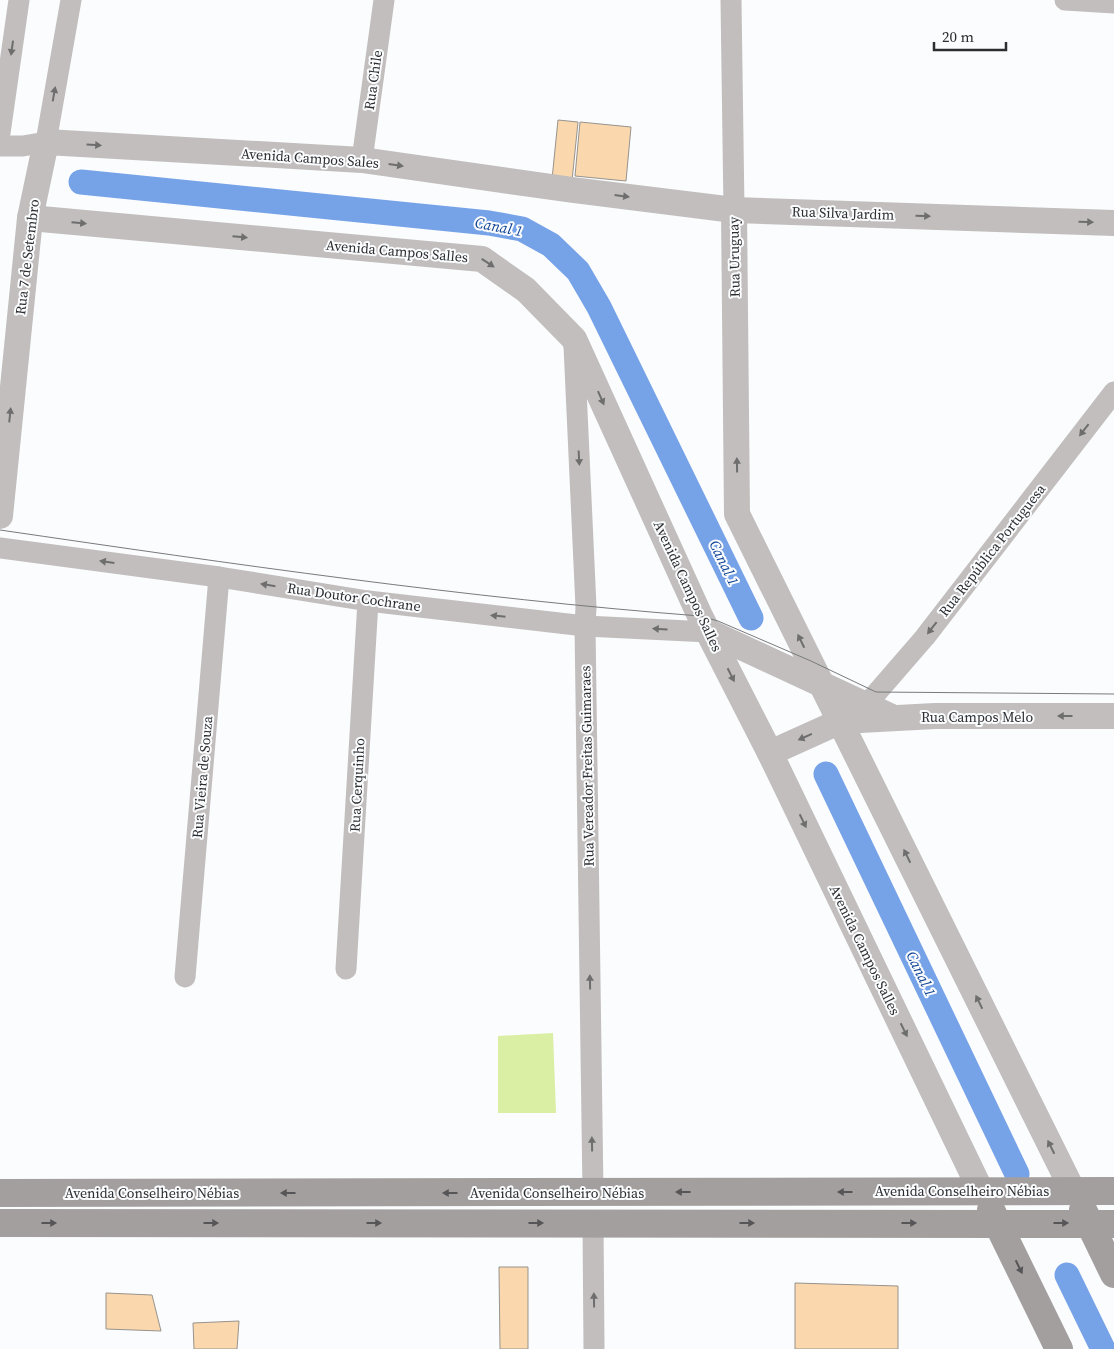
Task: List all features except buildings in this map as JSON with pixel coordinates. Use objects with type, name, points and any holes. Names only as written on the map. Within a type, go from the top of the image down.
[{"type":"main road","name":"Avenida Campos Salles","points":[[981,1191],[1059,1349]]},
{"type":"main road","points":[[1073,1191],[1102,1224],[1114,1274]]},
{"type":"main road","name":"Avenida Conselheiro Nébias","points":[[0,1193],[1114,1191]]},
{"type":"main road","points":[[0,1224],[1102,1224]]},
{"type":"street","points":[[0,133],[19,0]]},
{"type":"street","name":"Rua 7 de Setembro","points":[[0,516],[30,218],[46,142],[71,0]]},
{"type":"street","name":"Rua Chile","points":[[362,160],[384,0]]},
{"type":"street","name":"Rua Uruguay","points":[[731,0],[738,514],[823,684]]},
{"type":"street","points":[[1065,0],[1114,3]]},
{"type":"street","points":[[0,146],[23,146],[46,142]]},
{"type":"street","name":"Avenida Campos Sales","points":[[46,142],[362,160],[574,190]]},
{"type":"street","name":"Rua Silva Jardim","points":[[574,190],[734,210],[1114,222]]},
{"type":"street","name":"Avenida Campos Salles","points":[[30,218],[482,259],[526,290],[574,340],[696,607],[770,753],[981,1191]]},
{"type":"street","name":"Rua Vereador Freitas Guimaraes","points":[[574,340],[586,607],[592,1193]]},
{"type":"street","name":"Rua República Portuguesa","points":[[866,704],[925,637],[1114,392]]},
{"type":"street","name":"Rua Doutor Cochrane","points":[[0,548],[219,577],[368,601],[585,626],[709,632]]},
{"type":"street","name":"Rua Vieira de Souza","points":[[185,977],[219,577]]},
{"type":"street","name":"Rua Cerquinho","points":[[346,969],[368,601]]},
{"type":"street","points":[[709,632],[894,718]]},
{"type":"street","points":[[823,684],[1073,1191]]},
{"type":"street","name":"Rua Campos Melo","points":[[841,721],[894,718],[1114,716]]},
{"type":"street","points":[[770,753],[841,721]]},
{"type":"street","points":[[593,1223],[594,1349]]},
{"type":"green space","points":[[553,1033],[556,1113],[498,1113],[498,1036]]},
{"type":"waterway","name":"Canal 1","points":[[81,182],[489,223],[522,229],[551,245],[578,271],[599,307],[751,618]]},
{"type":"waterway","name":"Canal 1","points":[[826,774],[1017,1174]]},
{"type":"waterway","name":"Canal 1","points":[[1067,1275],[1103,1349]]},
{"type":"tram line","points":[[0,530],[437,590],[612,609],[700,616],[718,621],[811,661],[876,692],[1114,694]]}]
